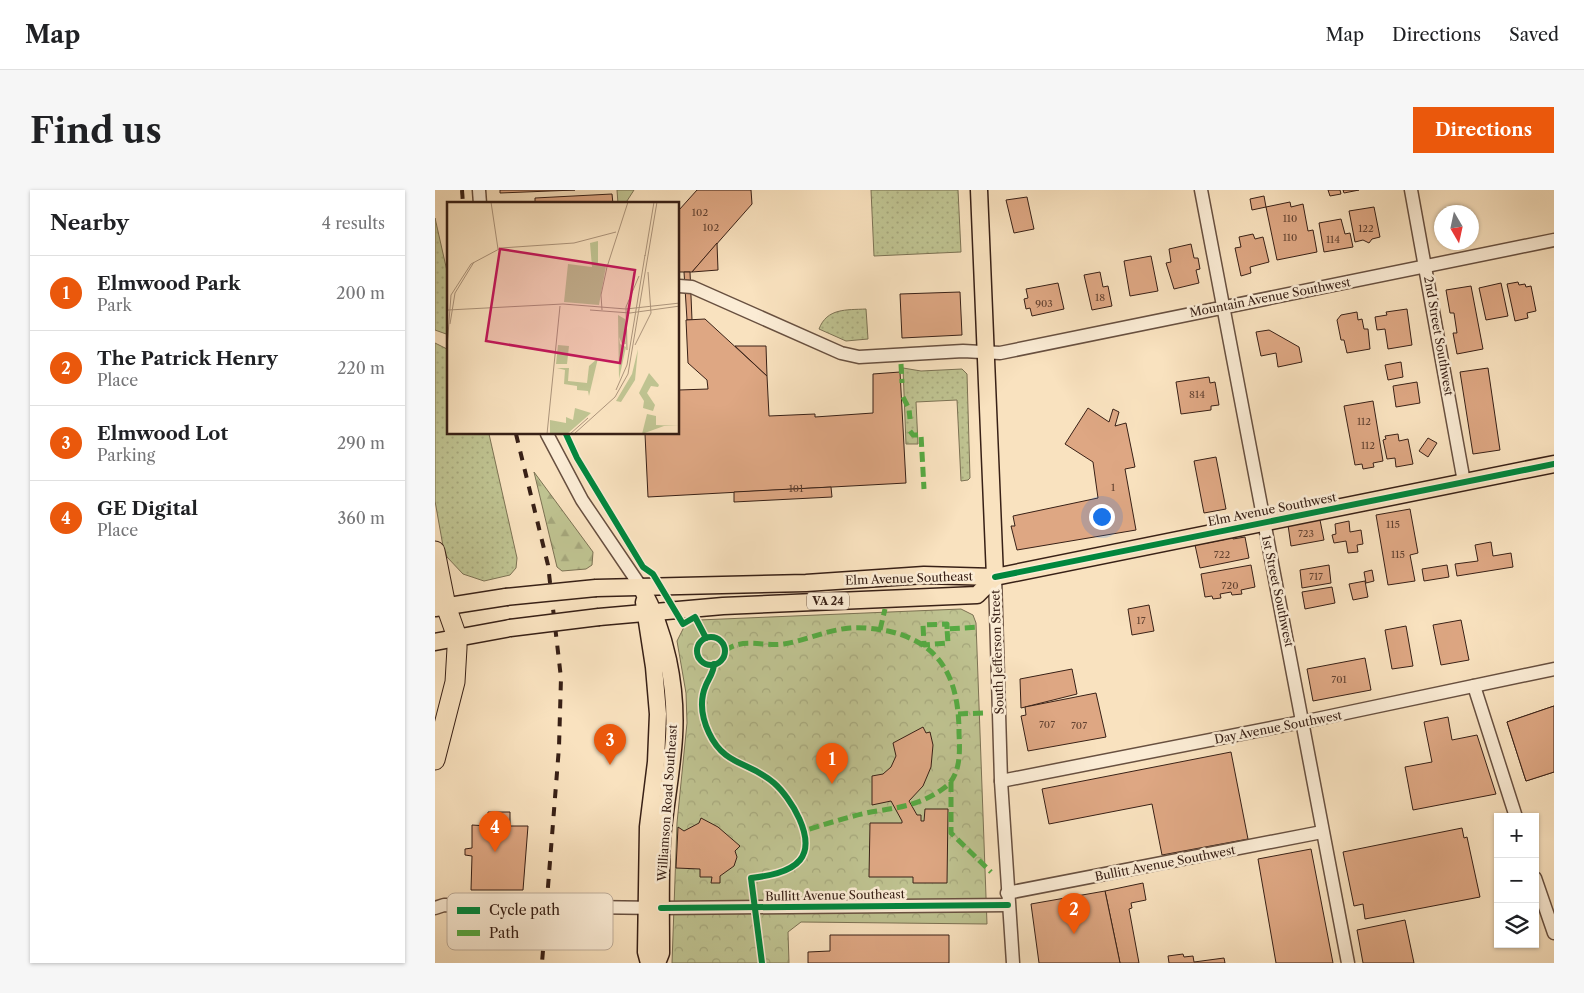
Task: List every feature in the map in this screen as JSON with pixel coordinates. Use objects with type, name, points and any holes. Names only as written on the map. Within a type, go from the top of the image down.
[{"type":"highway","points":[[435,551],[441,607],[457,637],[455,682],[435,760]]},
{"type":"main road","name":"South Jefferson Street","points":[[979,190],[995,577]]},
{"type":"main road","name":"Elm Avenue Southwest","points":[[995,577],[1554,464]]},
{"type":"main road","name":"Elm Avenue Southeast","points":[[441,607],[506,597],[597,588],[806,582],[924,575],[995,577]]},
{"type":"main road","name":"Elm Avenue Southeast","points":[[435,642],[510,628],[650,612],[977,595],[995,577]]},
{"type":"main road","name":"Williamson Road Southeast","points":[[641,587],[667,654],[674,714],[673,750],[663,838],[646,952],[649,963]]},
{"type":"main road","name":"Williamson Road Southeast","points":[[654,908],[661,953],[657,963]]},
{"type":"street","name":"1st Street Southwest","points":[[1201,190],[1264,522],[1288,637],[1322,832],[1348,963]]},
{"type":"street","name":"2nd Street Southwest","points":[[1411,190],[1427,266],[1464,482]]},
{"type":"street","name":"Mountain Avenue Southwest","points":[[680,286],[693,287],[841,353],[859,357],[963,351],[1000,353],[1554,240]]},
{"type":"street","name":"Williamson Road Southeast","points":[[548,435],[579,494],[641,587]]},
{"type":"street","name":"South Jefferson Street","points":[[995,577],[1001,781],[1013,963]]},
{"type":"street","name":"Day Avenue Southwest","points":[[1001,781],[1302,722],[1554,669]]},
{"type":"street","points":[[1474,686],[1515,813]]},
{"type":"street","name":"Bullitt Avenue Southwest","points":[[1008,899],[1322,832]]},
{"type":"street","points":[[1539,890],[1554,933]]},
{"type":"street","name":"Bullitt Avenue Southeast","points":[[613,907],[1008,899]]},
{"type":"street","name":"Bullitt Avenue Southeast","points":[[435,908],[447,905]]},
{"type":"green space","points":[[617,190],[634,190],[626,202],[618,202]]},
{"type":"green space","points":[[871,190],[958,190],[961,252],[874,256]]},
{"type":"green space","points":[[435,218],[447,271],[447,334],[435,330]]},
{"type":"green space","points":[[866,309],[868,339],[846,341],[819,329],[822,322],[832,314],[844,310]]},
{"type":"green space","points":[[435,343],[447,349],[447,435],[489,435],[517,558],[516,568],[510,575],[484,581],[463,574],[447,557],[443,546],[435,501]]},
{"type":"green space","points":[[903,368],[921,371],[962,369],[967,374],[970,478],[968,480],[961,481],[957,400],[916,402],[918,444],[906,444]]},
{"type":"green space","points":[[534,472],[593,552],[592,565],[586,569],[562,571],[557,567]]},
{"type":"green space","points":[[961,609],[973,615],[976,623],[987,924],[801,922],[788,932],[789,963],[672,963],[677,823],[687,723],[686,693],[677,641],[684,627],[699,620]]},
{"type":"building","points":[[500,190],[575,190],[500,193]]},
{"type":"building","points":[[697,190],[751,190],[752,204],[692,272],[680,272],[680,209]]},
{"type":"building","points":[[1328,190],[1340,190],[1341,194],[1330,196]]},
{"type":"building","points":[[1343,190],[1359,190],[1344,193]]},
{"type":"building","points":[[612,194],[613,202],[535,202],[535,198]]},
{"type":"building","points":[[1264,196],[1266,207],[1252,210],[1250,199]]},
{"type":"building","points":[[1027,197],[1034,229],[1014,233],[1006,200]]},
{"type":"building","points":[[1290,202],[1291,207],[1303,204],[1308,231],[1313,230],[1317,252],[1277,260],[1266,207]]},
{"type":"building","points":[[1374,207],[1380,237],[1372,239],[1369,243],[1363,240],[1355,242],[1349,211]]},
{"type":"building","points":[[1341,219],[1345,234],[1350,233],[1353,247],[1324,252],[1319,223]]},
{"type":"building","points":[[1253,234],[1255,239],[1263,237],[1269,262],[1250,267],[1251,273],[1241,276],[1235,248],[1241,247],[1239,237]]},
{"type":"building","points":[[717,243],[718,270],[692,272]]},
{"type":"building","points":[[1191,244],[1194,258],[1198,258],[1200,269],[1196,270],[1199,283],[1174,289],[1166,263],[1171,262],[1169,249]]},
{"type":"building","points":[[1151,256],[1158,291],[1130,296],[1124,261]]},
{"type":"building","points":[[684,272],[690,272],[692,320],[687,320]]},
{"type":"building","points":[[1100,272],[1103,287],[1108,286],[1112,306],[1092,310],[1084,275]]},
{"type":"building","points":[[1518,282],[1519,285],[1531,286],[1536,311],[1527,313],[1528,318],[1515,321],[1507,284]]},
{"type":"building","points":[[1058,283],[1064,309],[1032,316],[1030,308],[1026,309],[1024,299],[1028,298],[1026,289]]},
{"type":"building","points":[[1501,283],[1508,316],[1486,320],[1479,288]]},
{"type":"building","points":[[1471,286],[1483,349],[1457,354],[1453,333],[1457,333],[1454,313],[1450,313],[1446,290]]},
{"type":"building","points":[[960,292],[962,335],[902,338],[900,294]]},
{"type":"building","points":[[1407,309],[1412,345],[1388,349],[1385,329],[1377,330],[1375,317],[1387,315],[1386,312]]},
{"type":"building","points":[[1357,312],[1358,320],[1362,319],[1364,329],[1368,329],[1370,349],[1347,353],[1344,340],[1341,340],[1337,320],[1341,315]]},
{"type":"building","points":[[705,319],[767,376],[769,416],[815,414],[815,417],[873,413],[873,374],[900,372],[906,483],[648,497],[645,435],[680,435],[680,390],[708,389],[707,380],[688,363],[686,320]]},
{"type":"building","points":[[1269,330],[1299,347],[1302,362],[1278,367],[1276,353],[1261,356],[1256,332]]},
{"type":"building","points":[[735,346],[766,346],[767,376]]},
{"type":"building","points":[[1401,362],[1403,377],[1388,380],[1385,365]]},
{"type":"building","points":[[1488,368],[1500,450],[1473,454],[1460,372]]},
{"type":"building","points":[[1209,377],[1210,383],[1215,382],[1219,405],[1211,406],[1211,410],[1181,414],[1176,382]]},
{"type":"building","points":[[1417,382],[1420,403],[1396,407],[1393,386]]},
{"type":"building","points":[[1373,401],[1383,461],[1373,463],[1374,467],[1363,469],[1362,464],[1355,465],[1344,406]]},
{"type":"building","points":[[1088,408],[1109,422],[1113,409],[1119,412],[1115,426],[1126,423],[1135,467],[1125,469],[1136,530],[1017,550],[1011,526],[1015,526],[1013,516],[1098,498],[1093,462],[1065,444]]},
{"type":"building","points":[[1398,434],[1399,441],[1408,439],[1413,464],[1396,467],[1395,458],[1387,459],[1383,440],[1386,439],[1385,436]]},
{"type":"building","points":[[1428,438],[1437,443],[1428,457],[1419,451]]},
{"type":"building","points":[[1216,457],[1226,509],[1204,513],[1194,461]]},
{"type":"building","points":[[831,487],[832,497],[734,502],[734,492]]},
{"type":"building","points":[[1410,509],[1418,553],[1410,555],[1415,581],[1388,585],[1376,515]]},
{"type":"building","points":[[1320,520],[1324,540],[1291,546],[1288,525]]},
{"type":"building","points":[[1349,521],[1350,532],[1361,530],[1363,544],[1357,545],[1358,552],[1348,553],[1346,541],[1334,543],[1332,535],[1336,534],[1335,524]]},
{"type":"building","points":[[1232,536],[1233,539],[1245,537],[1249,558],[1200,568],[1195,545],[1206,540],[1207,543],[1227,539],[1226,537]]},
{"type":"building","points":[[1491,542],[1493,556],[1511,553],[1513,567],[1457,576],[1455,564],[1478,561],[1475,545]]},
{"type":"building","points":[[1251,565],[1255,587],[1241,590],[1242,594],[1232,595],[1231,592],[1220,594],[1221,598],[1205,597],[1201,574]]},
{"type":"building","points":[[1329,565],[1331,583],[1302,588],[1300,570]]},
{"type":"building","points":[[1447,565],[1449,577],[1424,581],[1422,569]]},
{"type":"building","points":[[1372,570],[1374,581],[1366,583],[1364,572]]},
{"type":"building","points":[[1365,581],[1368,597],[1353,600],[1349,584]]},
{"type":"building","points":[[1332,587],[1335,603],[1305,609],[1302,592]]},
{"type":"building","points":[[1149,605],[1154,631],[1132,635],[1128,609]]},
{"type":"building","points":[[1461,620],[1469,660],[1441,665],[1433,625]]},
{"type":"building","points":[[1406,626],[1413,666],[1392,669],[1385,630]]},
{"type":"building","points":[[1365,658],[1371,690],[1313,701],[1307,669]]},
{"type":"building","points":[[1072,669],[1077,694],[1021,708],[1020,679]]},
{"type":"building","points":[[1096,693],[1106,737],[1028,751],[1021,716],[1026,715],[1025,707]]},
{"type":"building","points":[[1554,706],[1554,772],[1526,781],[1507,722]]},
{"type":"building","points":[[1554,706],[1554,772],[1526,781],[1507,722]]},
{"type":"building","points":[[1448,717],[1452,740],[1477,735],[1496,794],[1413,810],[1405,767],[1432,762],[1424,722]]},
{"type":"building","points":[[923,727],[926,733],[930,732],[933,745],[931,767],[923,786],[909,801],[917,815],[921,815],[921,821],[924,821],[925,809],[948,809],[947,883],[913,883],[913,877],[869,877],[870,823],[902,823],[891,801],[872,805],[872,776],[883,774],[891,767],[896,756],[893,743]]},
{"type":"building","points":[[1231,752],[1248,839],[1162,855],[1152,804],[1049,824],[1042,789]]},
{"type":"building","points":[[488,812],[510,812],[510,826],[528,826],[523,890],[471,890],[472,856],[465,855],[465,849],[472,848],[472,825],[488,826]]},
{"type":"building","points":[[701,818],[718,827],[740,846],[735,851],[737,857],[734,866],[720,876],[720,883],[711,883],[712,877],[700,877],[700,869],[676,868],[678,827],[684,831],[699,823]]},
{"type":"building","points":[[1462,828],[1464,838],[1467,837],[1480,897],[1365,919],[1363,904],[1354,906],[1343,852]]},
{"type":"building","points":[[1311,849],[1333,963],[1276,963],[1258,859]]},
{"type":"building","points":[[1143,883],[1146,900],[1131,903],[1132,908],[1129,909],[1139,963],[1120,963],[1105,891]]},
{"type":"building","points":[[1105,891],[1120,963],[1039,963],[1031,904]]},
{"type":"building","points":[[1405,920],[1414,963],[1363,963],[1357,930]]},
{"type":"building","points":[[830,935],[949,935],[949,963],[808,963],[808,952],[830,951]]},
{"type":"building","points":[[1183,954],[1184,957],[1193,956],[1194,962],[1224,958],[1225,963],[1169,963],[1168,956]]},
{"type":"railway","points":[[462,190],[463,202]]},
{"type":"railway","points":[[516,435],[548,565],[561,678],[559,747],[548,893]]},
{"type":"railway","points":[[542,963],[543,950]]},
{"type":"marked path","points":[[901,364],[902,383]]},
{"type":"marked path","points":[[903,397],[909,409],[910,419]]},
{"type":"marked path","points":[[910,431],[913,435],[921,435],[924,489]]},
{"type":"marked path","points":[[880,630],[885,609]]},
{"type":"marked path","points":[[947,629],[947,624],[923,625],[924,645],[948,643],[947,629],[979,627]]},
{"type":"marked path","points":[[725,651],[739,644],[776,645],[842,629],[874,629],[907,637],[922,645],[944,667],[951,681],[958,714],[959,748],[958,763],[950,783],[928,798],[912,804],[858,815],[803,831]]},
{"type":"marked path","points":[[958,714],[984,713]]},
{"type":"marked path","points":[[951,782],[951,833],[991,872]]},
{"type":"cycle path","points":[[566,435],[577,458],[643,567],[653,574],[683,624],[695,617],[706,638]]},
{"type":"cycle path","points":[[995,577],[1554,464]]},
{"type":"cycle path","points":[[711,637],[721,641],[725,651],[721,661],[711,665],[701,661],[697,651],[701,641],[711,637]]},
{"type":"cycle path","points":[[714,664],[704,691],[702,703],[703,715],[709,733],[722,752],[738,763],[765,776],[780,789],[794,808],[803,830],[805,841],[804,851],[800,860],[790,868],[777,873],[751,878],[762,963]]},
{"type":"cycle path","points":[[661,908],[1008,905]]},
{"type":"place","name":"Elmwood Lot","points":[[610,765]]},
{"type":"place","name":"Elmwood Park","points":[[832,784]]},
{"type":"place","name":"GE Digital","points":[[495,852]]},
{"type":"place","name":"The Patrick Henry","points":[[1074,934]]}]
